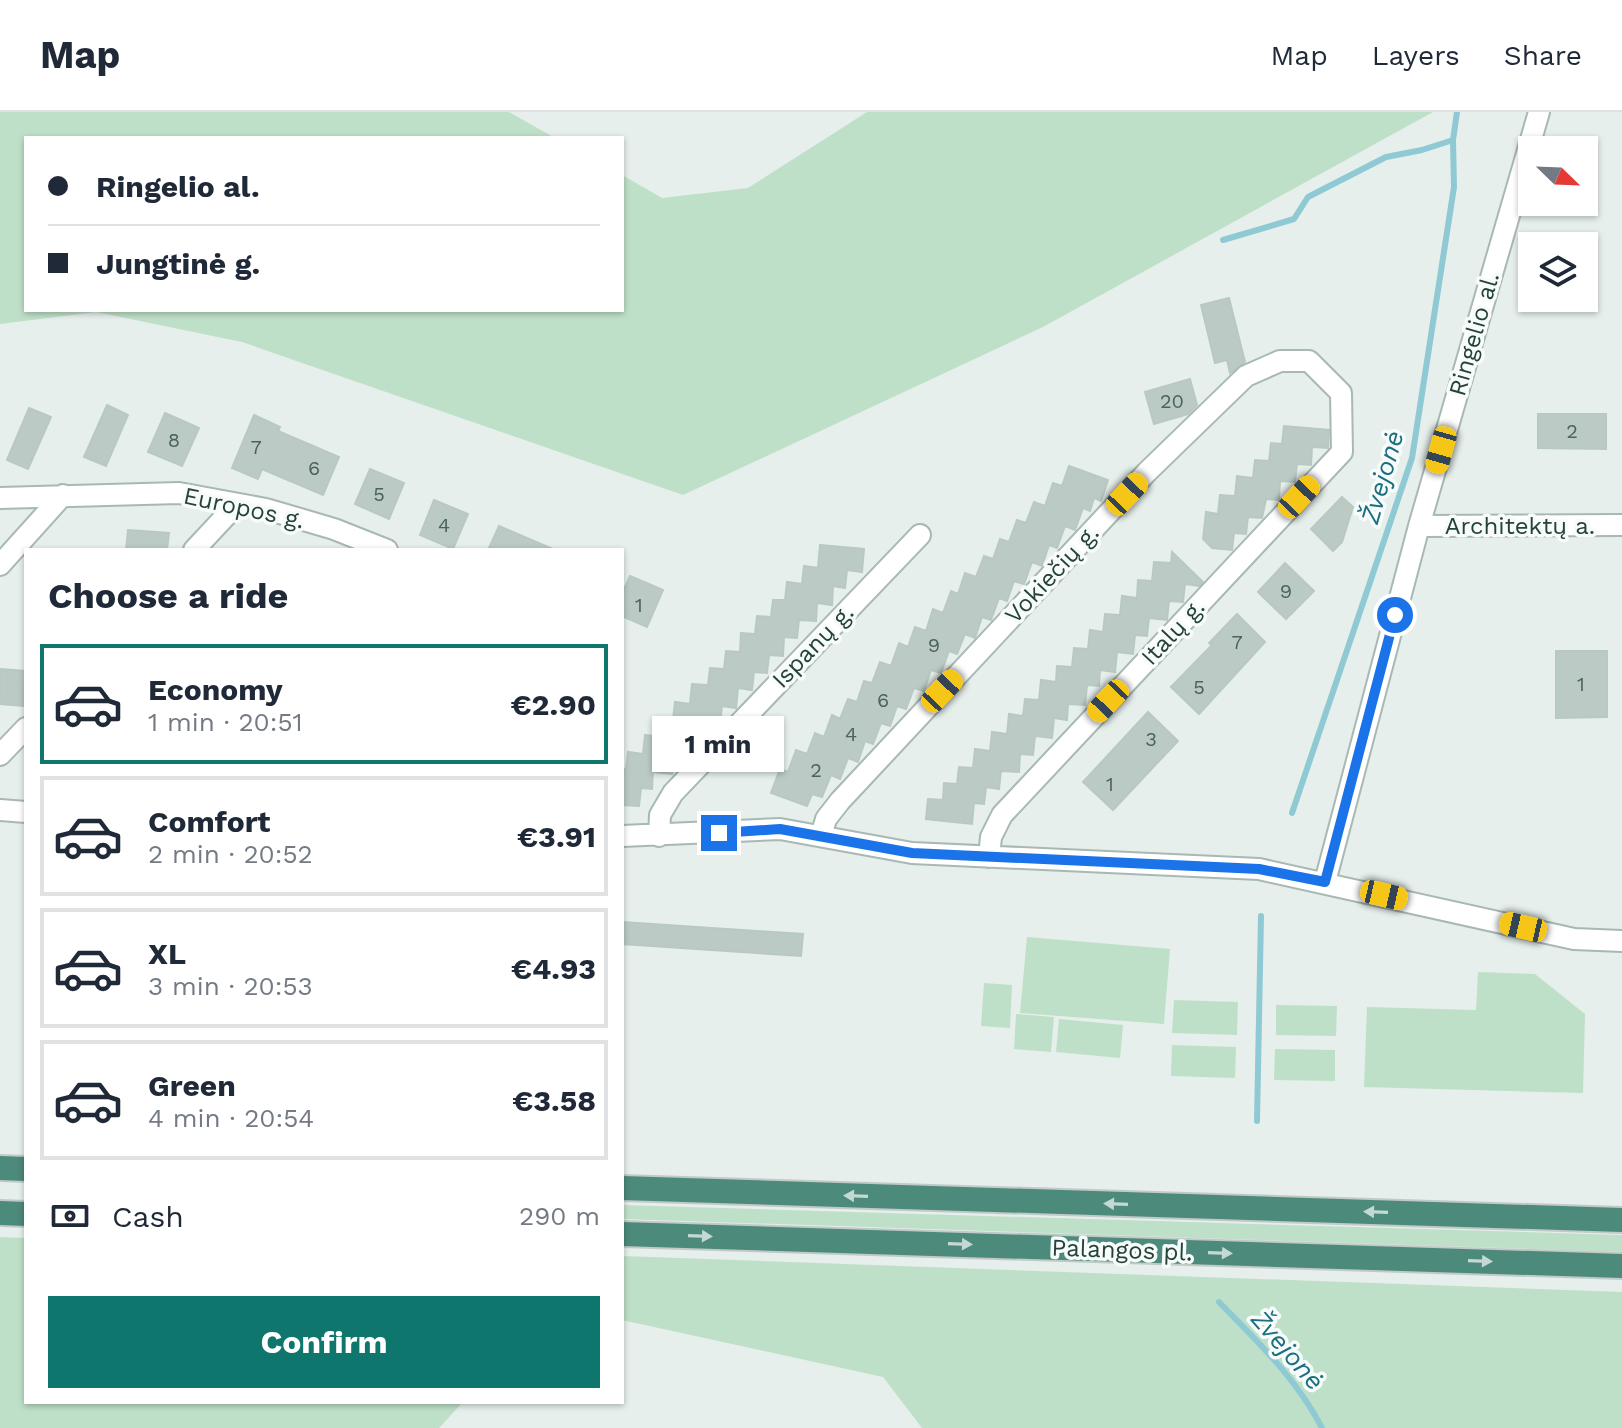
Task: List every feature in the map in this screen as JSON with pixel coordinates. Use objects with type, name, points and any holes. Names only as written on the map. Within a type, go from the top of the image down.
[{"type":"highway","points":[[0,1168],[24,1169]]},
{"type":"highway","name":"Palangos pl.","points":[[624,1188],[1620,1220]]},
{"type":"highway","points":[[0,1213],[24,1214]]},
{"type":"highway","name":"Palangos pl.","points":[[624,1234],[1622,1266]]},
{"type":"street","name":"Ringelio al.","points":[[1325,882],[1419,526],[1539,112]]},
{"type":"street","name":"Vokiečių g.","points":[[821,836],[826,819],[840,801],[1147,472],[1246,376],[1280,361],[1309,361],[1341,393],[1342,452]]},
{"type":"street","name":"Italų g.","points":[[989,857],[991,837],[1002,815],[1342,452]]},
{"type":"street","name":"Europos g.","points":[[0,498],[179,493],[266,509],[334,529],[376,548]]},
{"type":"street","points":[[0,565],[63,495]]},
{"type":"street","points":[[196,548],[237,504]]},
{"type":"street","name":"Architektų a.","points":[[1419,526],[1622,525]]},
{"type":"street","name":"Ispanų g.","points":[[659,836],[660,815],[673,793],[920,535]]},
{"type":"street","points":[[0,755],[24,730]]},
{"type":"street","points":[[0,810],[24,812]]},
{"type":"street","points":[[624,836],[780,829],[912,853],[1259,869],[1574,939],[1622,941]]},
{"type":"green space","points":[[0,112],[509,112],[551,136],[24,136],[24,312],[96,312],[0,324]]},
{"type":"green space","points":[[867,112],[1433,112],[1043,327],[683,495],[242,342],[96,312],[624,312],[624,176],[662,198],[748,188]]},
{"type":"green space","points":[[1027,937],[1170,949],[1164,1024],[1020,1013]]},
{"type":"green space","points":[[1478,972],[1535,974],[1585,1014],[1583,1093],[1364,1087],[1367,1007],[1476,1010]]},
{"type":"green space","points":[[984,983],[1012,985],[1010,1028],[981,1026]]},
{"type":"green space","points":[[1174,1000],[1238,1002],[1237,1035],[1172,1033]]},
{"type":"green space","points":[[1276,1005],[1337,1006],[1336,1036],[1276,1035]]},
{"type":"green space","points":[[1016,1014],[1054,1017],[1051,1052],[1014,1049]]},
{"type":"green space","points":[[1059,1019],[1123,1025],[1120,1058],[1056,1052]]},
{"type":"green space","points":[[1172,1045],[1236,1047],[1235,1078],[1171,1076]]},
{"type":"green space","points":[[1275,1049],[1335,1050],[1335,1081],[1274,1080]]},
{"type":"green space","points":[[624,1205],[1622,1235],[1622,1252],[624,1219]]},
{"type":"green space","points":[[0,1237],[24,1238],[24,1404],[461,1404],[439,1428],[0,1428]]},
{"type":"green space","points":[[624,1256],[1622,1292],[1622,1428],[922,1428],[883,1377],[624,1320]]},
{"type":"building","points":[[1229,298],[1245,362],[1230,373],[1227,360],[1215,363],[1201,305]]},
{"type":"building","points":[[1190,379],[1197,405],[1188,414],[1154,424],[1145,392]]},
{"type":"building","points":[[107,405],[128,415],[106,466],[84,457]]},
{"type":"building","points":[[29,408],[51,417],[28,469],[7,460]]},
{"type":"building","points":[[165,413],[199,428],[182,466],[148,452]]},
{"type":"building","points":[[1538,414],[1606,414],[1606,449],[1538,448]]},
{"type":"building","points":[[254,415],[280,427],[278,431],[339,457],[323,495],[262,469],[258,479],[232,468]]},
{"type":"building","points":[[1284,426],[1329,430],[1328,448],[1312,447],[1311,465],[1297,464],[1295,482],[1280,481],[1279,500],[1266,499],[1262,518],[1248,517],[1246,534],[1234,533],[1232,550],[1212,548],[1203,539],[1206,512],[1218,514],[1220,495],[1235,496],[1237,476],[1253,478],[1255,460],[1269,461],[1271,443],[1282,444]]},
{"type":"building","points":[[1069,466],[1108,480],[1101,501],[1094,498],[1090,511],[1083,508],[1075,530],[1065,526],[1057,548],[1049,545],[1042,566],[1032,562],[1024,584],[1014,581],[1007,601],[999,598],[991,620],[982,617],[975,638],[965,634],[957,654],[949,651],[941,673],[931,670],[924,691],[914,688],[906,709],[897,706],[890,726],[881,723],[873,744],[865,741],[858,762],[848,758],[840,779],[831,775],[822,797],[812,794],[807,806],[771,793],[780,769],[788,772],[796,750],[807,754],[815,733],[824,737],[832,715],[840,719],[848,699],[857,702],[864,681],[872,683],[880,662],[891,666],[899,643],[908,647],[915,627],[926,631],[933,609],[943,613],[951,591],[958,594],[965,573],[976,577],[984,556],[993,559],[1000,539],[1009,542],[1017,520],[1026,523],[1034,502],[1045,506],[1053,483],[1062,486]]},
{"type":"building","points":[[370,469],[404,483],[389,519],[355,504]]},
{"type":"building","points":[[1342,497],[1353,507],[1342,542],[1333,551],[1311,529]]},
{"type":"building","points":[[434,500],[468,514],[453,548],[420,535]]},
{"type":"building","points":[[499,526],[550,548],[489,548]]},
{"type":"building","points":[[128,530],[169,533],[167,548],[126,548]]},
{"type":"building","points":[[820,545],[864,549],[862,572],[847,570],[845,588],[833,586],[832,605],[817,603],[816,621],[799,620],[797,638],[784,637],[783,656],[769,655],[767,673],[754,672],[752,690],[738,688],[736,708],[722,706],[720,724],[703,723],[702,740],[690,739],[688,758],[674,756],[672,774],[653,772],[652,789],[641,788],[639,806],[624,805],[624,769],[628,752],[643,754],[645,735],[659,737],[660,719],[673,720],[675,702],[690,704],[692,684],[708,685],[710,668],[724,669],[726,651],[740,652],[741,633],[755,634],[757,616],[771,617],[773,600],[785,600],[787,582],[802,584],[804,566],[818,568]]},
{"type":"building","points":[[1172,552],[1203,582],[1199,586],[1185,584],[1183,602],[1169,601],[1167,620],[1149,618],[1147,636],[1135,635],[1133,654],[1117,652],[1115,672],[1100,670],[1099,686],[1087,685],[1085,705],[1068,704],[1067,720],[1054,718],[1052,738],[1035,736],[1033,755],[1020,754],[1019,772],[1001,771],[999,789],[986,787],[984,804],[974,803],[972,824],[926,819],[928,799],[943,800],[944,783],[957,784],[959,767],[973,768],[975,749],[990,751],[992,732],[1007,734],[1009,714],[1023,716],[1025,699],[1039,700],[1041,680],[1056,682],[1057,666],[1072,667],[1074,648],[1088,649],[1090,630],[1103,632],[1105,614],[1120,615],[1122,596],[1137,598],[1138,580],[1152,581],[1154,562],[1171,563]]},
{"type":"building","points":[[1285,563],[1314,591],[1286,619],[1258,592]]},
{"type":"building","points":[[630,576],[663,590],[647,627],[624,617],[624,590]]},
{"type":"building","points":[[1237,614],[1265,642],[1199,714],[1171,687]]},
{"type":"building","points":[[1556,651],[1607,651],[1607,717],[1556,718]]},
{"type":"building","points":[[0,669],[24,671],[23,706],[0,704]]},
{"type":"building","points":[[1148,712],[1178,741],[1113,810],[1083,782]]},
{"type":"building","points":[[624,922],[803,934],[801,956],[624,944]]},
{"type":"waterway","points":[[1223,240],[1294,219],[1308,197],[1386,157],[1453,140],[1457,112]]},
{"type":"waterway","name":"Žvejonė","points":[[1292,813],[1412,458],[1454,187],[1453,140]]},
{"type":"waterway","name":"Žvejonė","points":[[1257,1121],[1261,916]]},
{"type":"waterway","name":"Žvejonė","points":[[1219,1302],[1288,1377],[1322,1428]]},
{"type":"route","points":[[719,833],[780,829],[912,853],[1259,869],[1325,882],[1395,615]]}]
